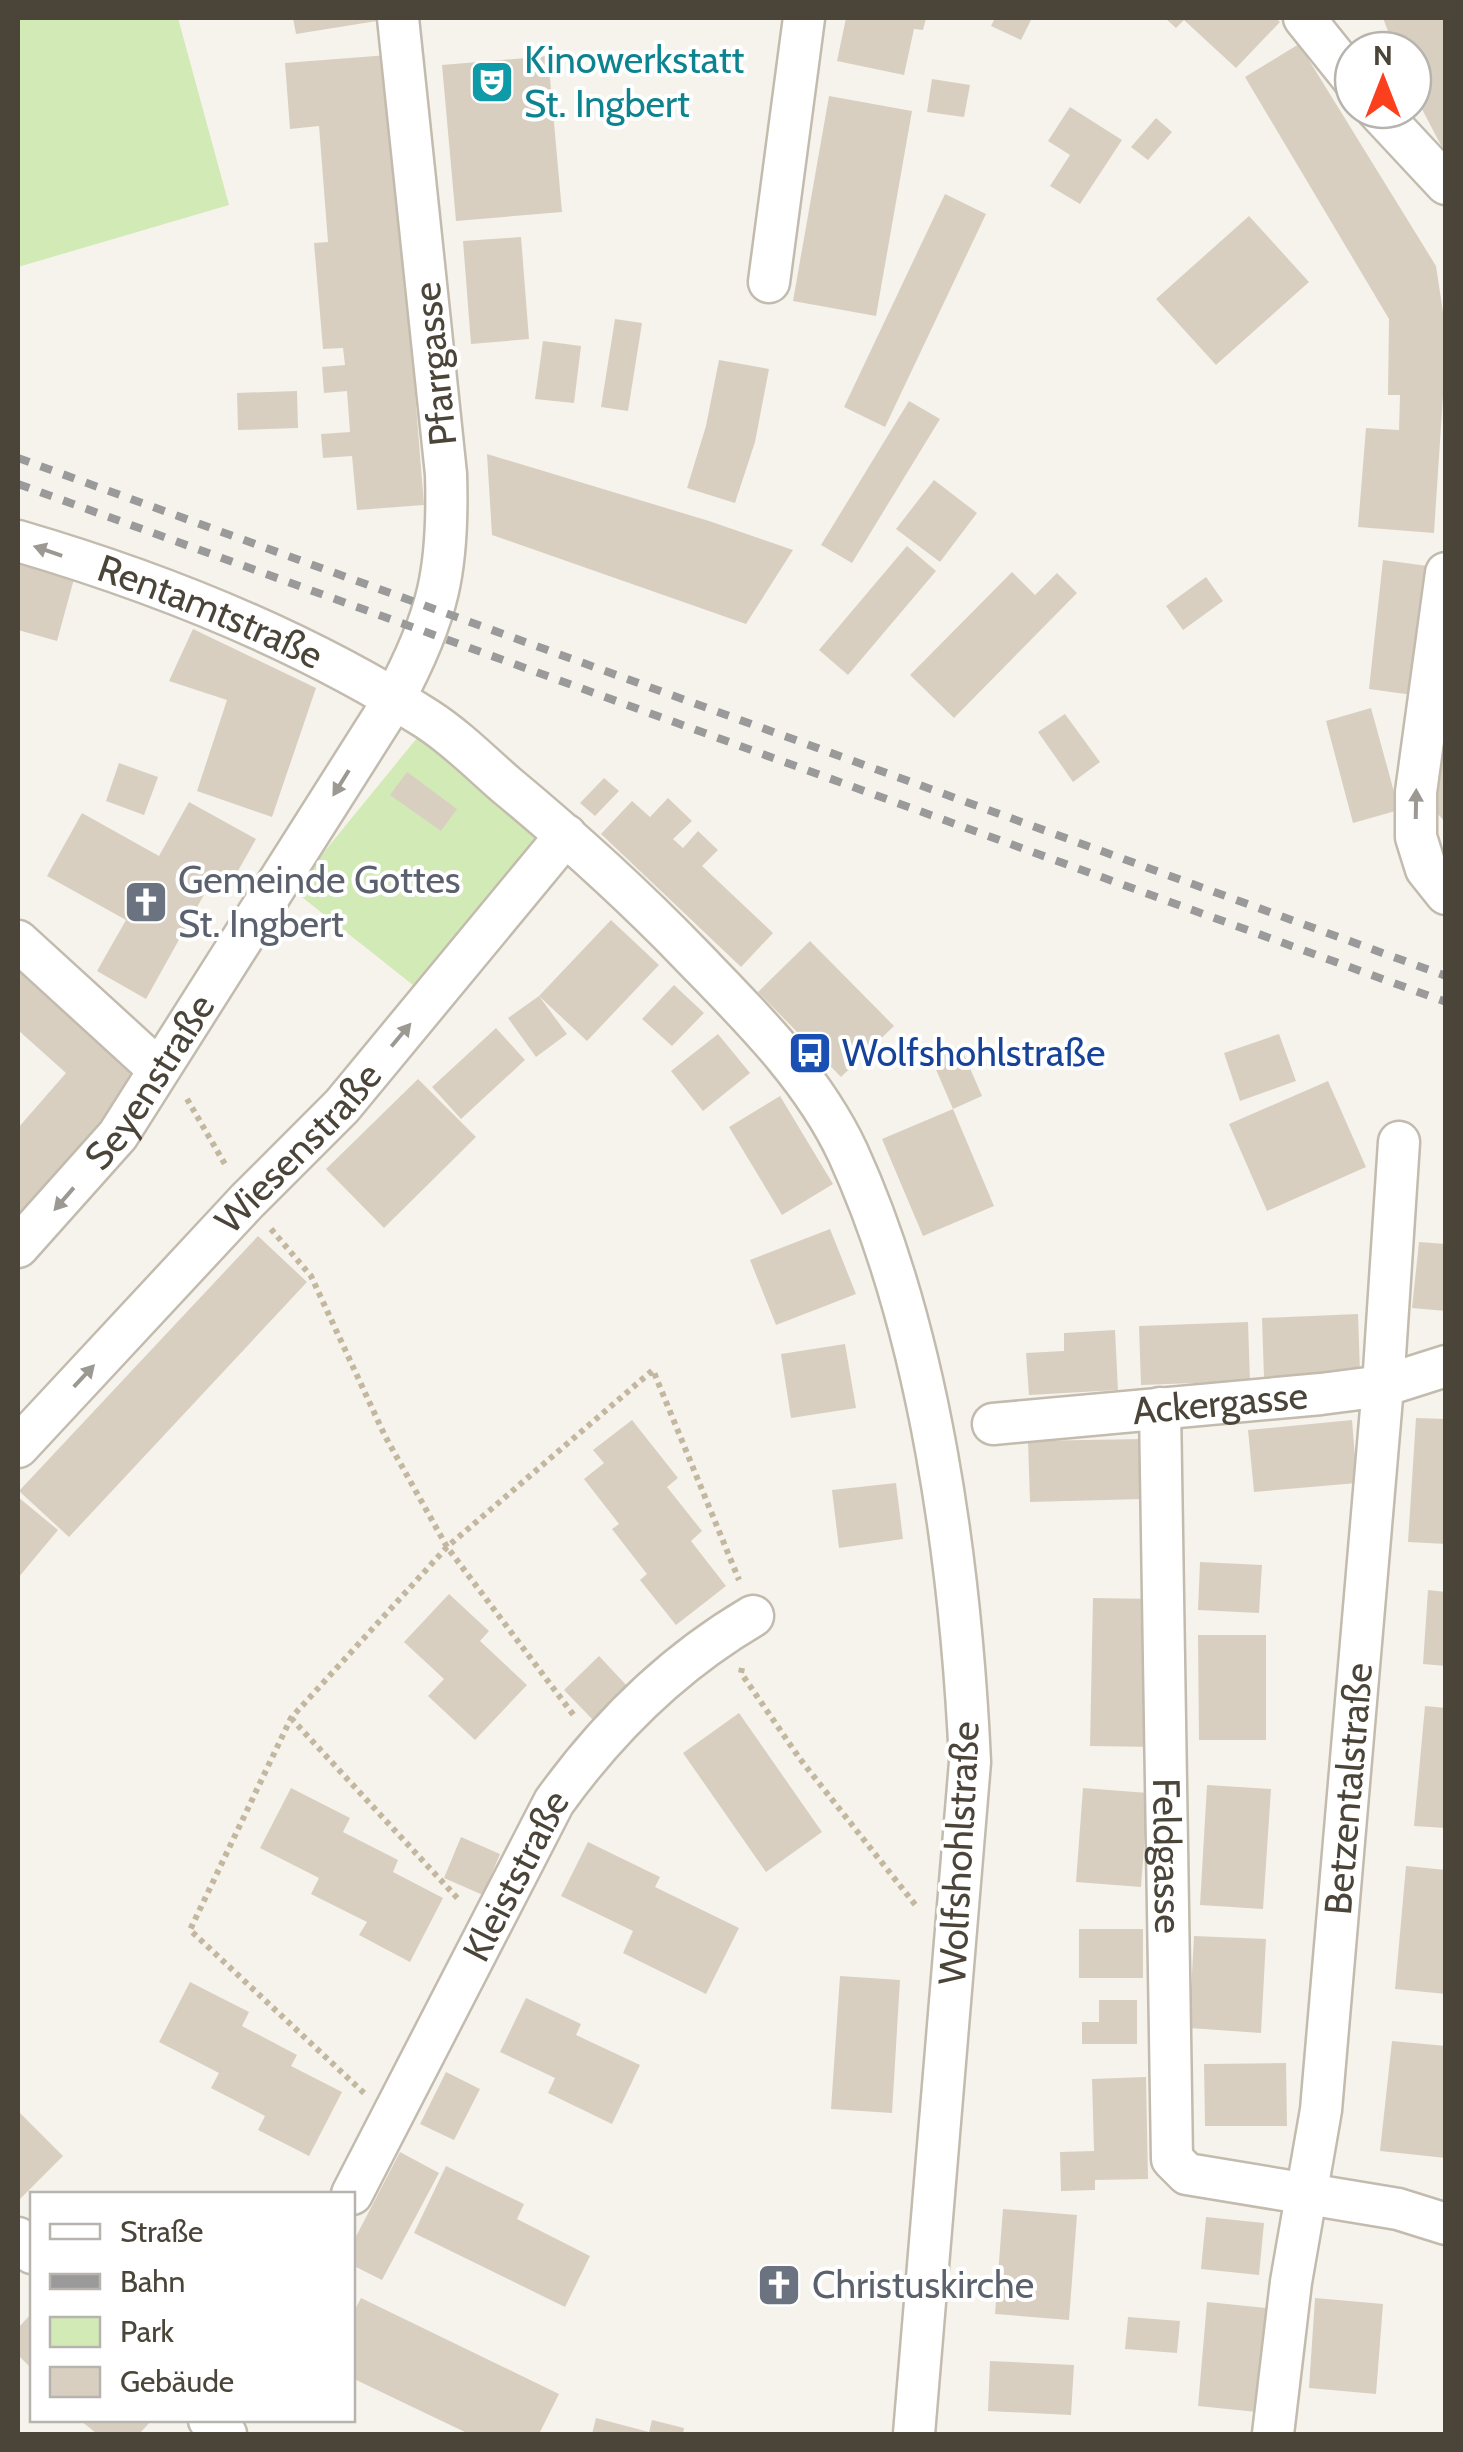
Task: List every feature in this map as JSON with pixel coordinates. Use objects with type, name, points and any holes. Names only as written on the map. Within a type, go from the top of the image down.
[{"type":"street","name":"Pfarrgasse","points":[[393,701],[420,650],[442,588],[448,538],[446,474],[398,18]]},
{"type":"street","points":[[770,282],[804,18]]},
{"type":"street","points":[[1308,19],[1333,53]]},
{"type":"street","points":[[1396,130],[1446,184]]},
{"type":"street","name":"Rentamtstraße","points":[[18,541],[185,598],[283,642],[393,701]]},
{"type":"street","points":[[1446,574],[1416,792],[1416,838],[1426,869],[1446,894]]},
{"type":"street","name":"Wolfshohlstraße","points":[[393,701],[431,722],[566,835],[644,906],[786,1058],[846,1148],[879,1229],[912,1346],[965,1655],[970,1762],[914,2434]]},
{"type":"street","name":"Seyenstraße","points":[[18,1247],[118,1135],[393,701]]},
{"type":"street","name":"Wiesenstraße","points":[[18,1447],[247,1200],[342,1106],[566,835]]},
{"type":"street","points":[[18,941],[158,1069]]},
{"type":"street","name":"Betzentalstraße","points":[[1273,2434],[1291,2282],[1321,2110],[1384,1386],[1399,1142]]},
{"type":"street","name":"Ackergasse","points":[[993,1424],[1384,1386],[1446,1366]]},
{"type":"street","name":"Feldgasse","points":[[1160,1408],[1172,2159],[1187,2174],[1398,2209],[1446,2224]]},
{"type":"street","name":"Kleiststraße","points":[[353,2192],[554,1802],[596,1744],[664,1680],[716,1638],[753,1616]]},
{"type":"path","points":[[158,1069],[184,1093],[247,1200],[310,1276],[386,1436],[447,1547],[596,1744]]},
{"type":"path","points":[[393,2120],[190,1930],[291,1718],[447,1547],[653,1370],[753,1616],[742,1674],[800,1759],[955,1955]]},
{"type":"path","points":[[291,1718],[487,1931]]},
{"type":"green space","points":[[18,18],[178,18],[229,205],[18,267]]},
{"type":"green space","points":[[417,738],[544,841],[413,985],[293,890]]},
{"type":"building","points":[[293,18],[382,18],[383,20],[296,34]]},
{"type":"building","points":[[846,18],[926,18],[923,30],[914,29],[904,75],[837,61]]},
{"type":"building","points":[[995,18],[1032,18],[1021,40],[991,26]]},
{"type":"building","points":[[1165,18],[1276,18],[1280,22],[1236,68],[1184,20],[1176,28]]},
{"type":"building","points":[[1383,18],[1446,18],[1446,155],[1433,130],[1433,30],[1388,30]]},
{"type":"building","points":[[1299,44],[1333,99],[1333,130],[1352,130],[1436,266],[1444,319],[1434,533],[1358,527],[1366,428],[1399,430],[1400,395],[1388,395],[1389,319],[1245,77]]},
{"type":"building","points":[[388,55],[424,505],[357,510],[352,456],[323,458],[321,434],[350,432],[347,391],[324,393],[322,367],[345,365],[343,348],[323,349],[314,243],[328,242],[319,126],[290,129],[285,63]]},
{"type":"building","points":[[548,56],[562,212],[456,221],[442,65]]},
{"type":"building","points":[[932,79],[970,85],[964,117],[927,112]]},
{"type":"building","points":[[829,96],[912,111],[876,316],[793,301]]},
{"type":"building","points":[[1070,107],[1122,140],[1080,204],[1050,186],[1070,155],[1048,141]]},
{"type":"building","points":[[1156,118],[1172,132],[1148,160],[1131,147]]},
{"type":"building","points":[[945,194],[986,214],[885,427],[844,407]]},
{"type":"building","points":[[1249,216],[1309,282],[1216,365],[1156,299]]},
{"type":"building","points":[[521,237],[529,339],[471,344],[463,241]]},
{"type":"building","points":[[615,319],[642,323],[628,411],[601,407]]},
{"type":"building","points":[[543,341],[581,346],[574,403],[535,399]]},
{"type":"building","points":[[719,360],[769,369],[755,442],[735,503],[687,488],[706,426]]},
{"type":"building","points":[[297,391],[298,428],[238,430],[237,393]]},
{"type":"building","points":[[909,401],[940,419],[852,563],[821,545]]},
{"type":"building","points":[[487,454],[793,550],[746,624],[492,535]]},
{"type":"building","points":[[934,480],[977,513],[940,562],[896,529]]},
{"type":"building","points":[[907,546],[936,571],[848,675],[819,650]]},
{"type":"building","points":[[1383,560],[1428,566],[1413,695],[1369,689]]},
{"type":"building","points":[[18,564],[74,579],[57,641],[18,630]]},
{"type":"building","points":[[1012,572],[1035,595],[1057,573],[1077,593],[954,718],[910,675]]},
{"type":"building","points":[[1206,577],[1223,601],[1183,630],[1166,606]]},
{"type":"building","points":[[193,629],[316,688],[272,817],[197,791],[227,700],[169,681]]},
{"type":"building","points":[[1371,708],[1399,810],[1353,823],[1326,721]]},
{"type":"building","points":[[1065,714],[1100,762],[1073,782],[1038,732]]},
{"type":"building","points":[[1446,735],[1446,823],[1436,812]]},
{"type":"building","points":[[119,763],[158,777],[144,815],[106,801]]},
{"type":"building","points":[[407,772],[457,809],[441,831],[390,795]]},
{"type":"building","points":[[604,778],[619,791],[595,816],[580,803]]},
{"type":"building","points":[[668,798],[692,821],[673,839],[683,848],[698,831],[718,850],[702,866],[773,933],[741,967],[601,834],[632,801],[650,817]]},
{"type":"building","name":"Gemeinde Gottes St. Ingbert","points":[[189,802],[256,839],[226,892],[210,884],[146,999],[97,971],[126,920],[47,876],[82,813],[159,856]]},
{"type":"building","points":[[611,920],[659,965],[587,1041],[539,996]]},
{"type":"building","points":[[810,941],[894,1026],[841,1077],[758,992]]},
{"type":"building","points":[[20,972],[95,1040],[102,1032],[146,1072],[18,1218],[18,1128],[66,1073],[18,1030]]},
{"type":"building","points":[[674,985],[704,1013],[672,1046],[642,1019]]},
{"type":"building","points":[[539,996],[567,1034],[536,1057],[508,1018]]},
{"type":"building","points":[[496,1028],[525,1060],[461,1119],[432,1087]]},
{"type":"building","points":[[718,1034],[750,1073],[703,1111],[671,1071]]},
{"type":"building","points":[[1279,1034],[1296,1081],[1240,1101],[1224,1053]]},
{"type":"building","points":[[960,1045],[982,1096],[953,1109],[931,1058]]},
{"type":"building","points":[[418,1079],[476,1137],[384,1228],[326,1169]]},
{"type":"building","points":[[1328,1081],[1366,1167],[1267,1211],[1229,1124]]},
{"type":"building","points":[[780,1096],[833,1184],[782,1215],[729,1127]]},
{"type":"building","points":[[953,1109],[994,1206],[923,1236],[882,1139]]},
{"type":"building","points":[[830,1229],[856,1294],[776,1325],[750,1260]]},
{"type":"building","points":[[258,1236],[307,1282],[69,1537],[19,1491]]},
{"type":"building","points":[[1419,1242],[1446,1244],[1446,1311],[1412,1308]]},
{"type":"building","points":[[1358,1314],[1360,1373],[1264,1377],[1262,1318]]},
{"type":"building","points":[[1248,1322],[1250,1381],[1141,1385],[1139,1326]]},
{"type":"building","points":[[1115,1330],[1118,1390],[1029,1395],[1026,1353],[1064,1351],[1064,1333]]},
{"type":"building","points":[[845,1344],[856,1408],[791,1418],[781,1354]]},
{"type":"building","points":[[1416,1418],[1446,1419],[1446,1544],[1408,1542]]},
{"type":"building","points":[[632,1420],[678,1478],[667,1487],[702,1531],[691,1541],[726,1586],[676,1625],[640,1580],[647,1574],[612,1529],[619,1524],[584,1479],[604,1463],[593,1450]]},
{"type":"building","points":[[1352,1420],[1357,1483],[1254,1492],[1248,1430]]},
{"type":"building","points":[[1142,1439],[1143,1499],[1030,1502],[1028,1441]]},
{"type":"building","points":[[896,1483],[903,1539],[839,1548],[832,1490]]},
{"type":"building","points":[[18,1497],[58,1530],[18,1578]]},
{"type":"building","points":[[1200,1562],[1262,1565],[1259,1613],[1198,1610]]},
{"type":"building","points":[[1428,1590],[1446,1592],[1446,1666],[1423,1664]]},
{"type":"building","points":[[449,1594],[489,1631],[480,1641],[527,1685],[475,1740],[428,1696],[444,1679],[404,1642]]},
{"type":"building","points":[[1093,1598],[1157,1599],[1154,1747],[1090,1746]]},
{"type":"building","points":[[1198,1635],[1266,1635],[1266,1740],[1199,1740]]},
{"type":"building","points":[[599,1656],[629,1688],[594,1721],[564,1690]]},
{"type":"building","points":[[1425,1706],[1446,1708],[1446,1828],[1414,1826]]},
{"type":"building","points":[[739,1713],[822,1832],[766,1872],[683,1753]]},
{"type":"building","points":[[1207,1785],[1271,1789],[1263,1909],[1200,1905]]},
{"type":"building","points":[[291,1788],[350,1818],[343,1832],[398,1860],[393,1872],[443,1898],[410,1962],[359,1935],[367,1922],[311,1894],[319,1878],[260,1848]]},
{"type":"building","points":[[1083,1788],[1148,1793],[1141,1887],[1076,1882]]},
{"type":"building","points":[[461,1837],[500,1854],[483,1895],[444,1878]]},
{"type":"building","points":[[588,1842],[660,1877],[655,1887],[739,1928],[706,1994],[623,1953],[633,1931],[561,1896]]},
{"type":"building","points":[[1406,1866],[1446,1870],[1446,1994],[1395,1989]]},
{"type":"building","points":[[1079,1929],[1143,1929],[1143,1978],[1079,1978]]},
{"type":"building","points":[[1194,1936],[1266,1939],[1261,2033],[1189,2028]]},
{"type":"building","points":[[840,1976],[900,1980],[892,2113],[831,2109]]},
{"type":"building","points":[[190,1982],[249,2012],[242,2026],[297,2055],[291,2066],[342,2092],[309,2156],[258,2130],[265,2116],[211,2088],[219,2073],[159,2042]]},
{"type":"building","points":[[526,1998],[581,2024],[576,2035],[640,2065],[612,2124],[548,2093],[555,2078],[500,2052]]},
{"type":"building","points":[[1099,2000],[1137,2000],[1137,2044],[1082,2044],[1082,2022],[1099,2022]]},
{"type":"building","points":[[1392,2041],[1446,2046],[1446,2158],[1380,2151]]},
{"type":"building","points":[[1286,2063],[1287,2126],[1205,2126],[1204,2064]]},
{"type":"building","points":[[446,2072],[480,2089],[454,2140],[420,2124]]},
{"type":"building","points":[[1146,2077],[1148,2179],[1095,2180],[1095,2190],[1061,2191],[1060,2152],[1094,2151],[1092,2079]]},
{"type":"building","points":[[18,2111],[63,2156],[20,2199],[18,2197]]},
{"type":"building","points":[[400,2152],[439,2173],[382,2280],[355,2266],[355,2238]]},
{"type":"building","points":[[446,2166],[524,2204],[517,2219],[590,2256],[565,2307],[414,2233]]},
{"type":"building","points":[[1003,2209],[1077,2215],[1069,2320],[995,2314]]},
{"type":"building","points":[[1206,2217],[1264,2223],[1259,2275],[1201,2269]]},
{"type":"building","points":[[361,2298],[559,2394],[539,2434],[469,2434],[355,2379],[355,2309]]},
{"type":"building","points":[[1315,2298],[1383,2304],[1376,2394],[1309,2388]]},
{"type":"building","points":[[1207,2302],[1266,2308],[1257,2412],[1198,2406]]},
{"type":"building","points":[[30,2315],[30,2367],[18,2355],[18,2328]]},
{"type":"building","points":[[1128,2317],[1180,2321],[1177,2353],[1125,2349]]},
{"type":"building","points":[[990,2361],[1074,2365],[1071,2415],[988,2411]]},
{"type":"building","points":[[596,2418],[649,2432],[652,2420],[684,2428],[683,2434],[592,2434]]},
{"type":"building","points":[[82,2422],[150,2422],[139,2434],[97,2434]]},
{"type":"railway","points":[[18,458],[1446,976]]},
{"type":"railway","points":[[18,484],[1446,1002]]},
{"type":"place","name":"Kinowerkstatt St. Ingbert","points":[[492,82]]},
{"type":"place","name":"Gemeinde Gottes St. Ingbert","points":[[146,902]]},
{"type":"place","name":"Wolfshohlstraße","points":[[810,1053]]},
{"type":"place","name":"Christuskirche","points":[[779,2285]]}]
